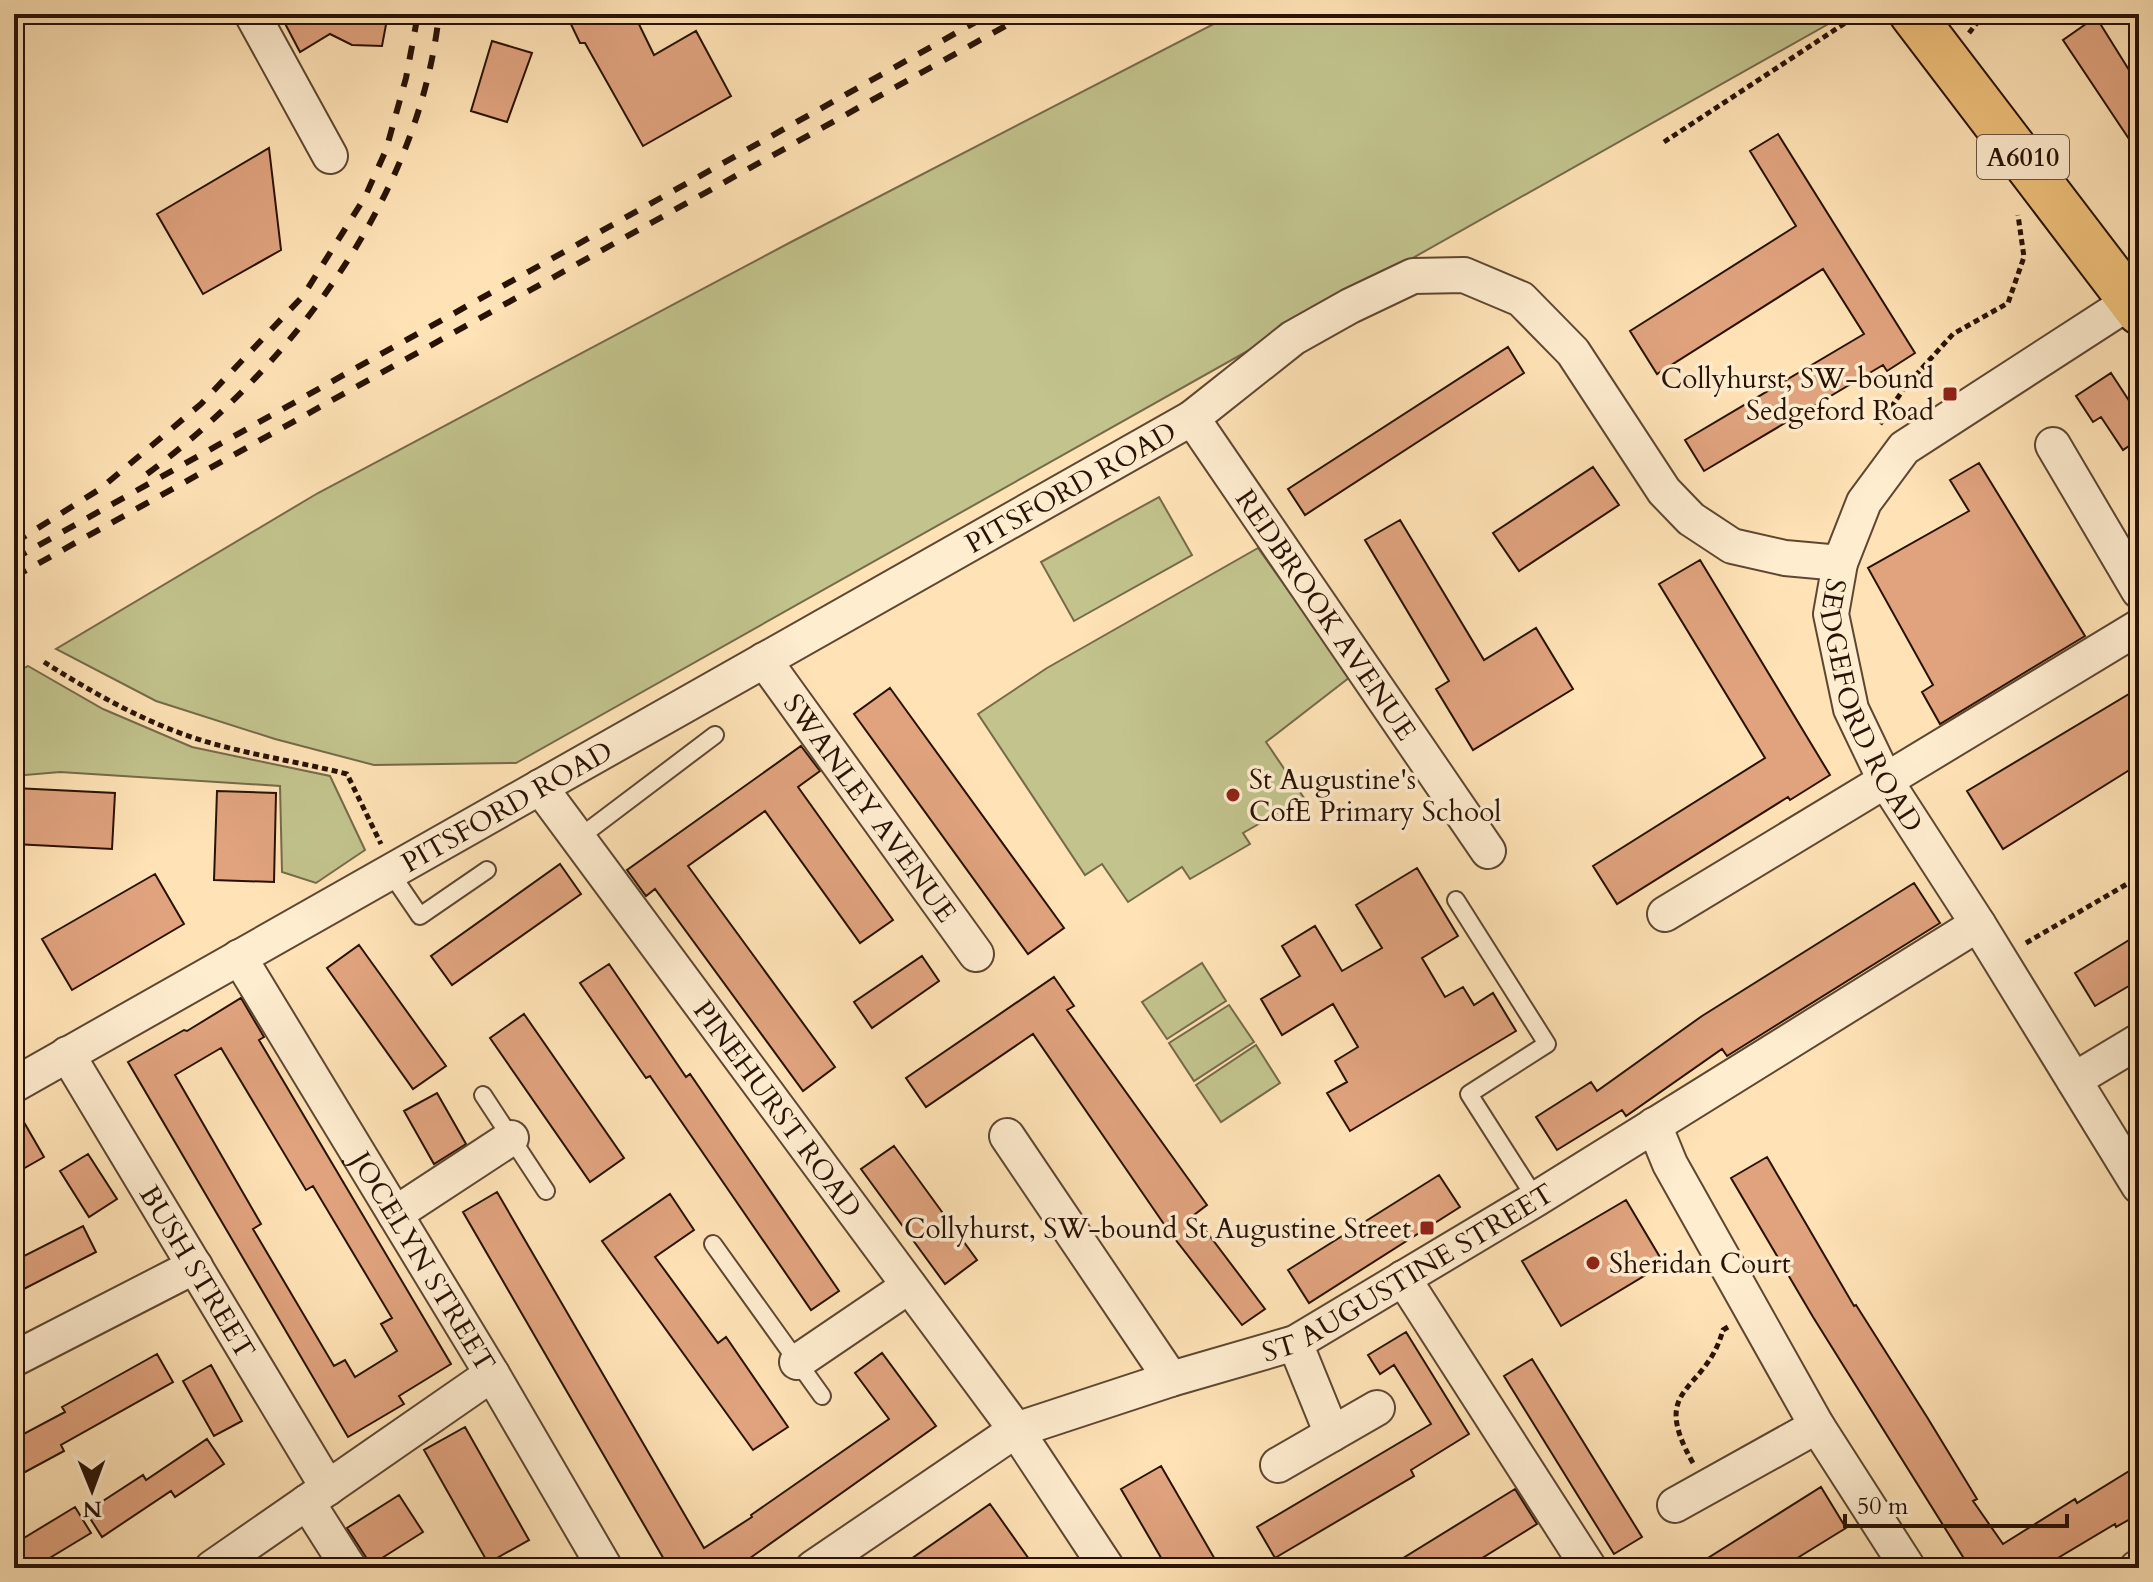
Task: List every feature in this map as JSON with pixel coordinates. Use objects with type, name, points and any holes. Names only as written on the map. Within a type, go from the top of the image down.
[{"type":"highway","name":"A6010","points":[[1912,14],[2135,306]]},
{"type":"street","points":[[252,14],[330,156]]},
{"type":"street","name":"PITSFORD ROAD","points":[[14,1085],[1192,418],[1293,338],[1413,276],[1464,275],[1521,299],[1573,352],[1664,491],[1691,519],[1732,546],[1785,558],[1840,563]]},
{"type":"street","name":"SEDGEFORD ROAD","points":[[2135,306],[1904,448],[1864,502],[1840,563],[1831,614],[1851,709],[1885,780],[2000,959],[2139,1186]]},
{"type":"street","name":"REDBROOK AVENUE","points":[[1192,418],[1488,851]]},
{"type":"street","points":[[2053,445],[2139,591]]},
{"type":"street","points":[[1665,914],[2139,627]]},
{"type":"street","name":"SWANLEY AVENUE","points":[[764,660],[976,954]]},
{"type":"street","name":"PINEHURST ROAD","points":[[540,787],[576,840],[1016,1430],[1107,1568]]},
{"type":"street","name":"ST AUGUSTINE STREET","points":[[813,1568],[1016,1430],[1171,1379],[1295,1343],[1536,1199],[1978,924]]},
{"type":"street","name":"JOCELYN STREET","points":[[239,957],[492,1374],[605,1568]]},
{"type":"street","points":[[2074,1080],[2139,1041]]},
{"type":"street","name":"BUSH STREET","points":[[67,1054],[195,1266],[318,1495],[349,1568]]},
{"type":"street","points":[[1654,1125],[1670,1164],[1751,1311],[1817,1426],[1908,1568]]},
{"type":"street","points":[[1007,1136],[1171,1379]]},
{"type":"street","points":[[395,1214],[511,1138]]},
{"type":"street","points":[[14,1359],[195,1266]]},
{"type":"street","points":[[1403,1278],[1576,1563]]},
{"type":"street","points":[[797,1362],[909,1286]]},
{"type":"street","points":[[1295,1343],[1332,1434]]},
{"type":"street","points":[[212,1568],[492,1374]]},
{"type":"street","points":[[1278,1465],[1377,1408]]},
{"type":"street","points":[[1675,1505],[1817,1426]]},
{"type":"lane","points":[[576,840],[715,735]]},
{"type":"lane","points":[[392,870],[420,916],[487,870]]},
{"type":"lane","points":[[1456,900],[1547,1044],[1469,1094],[1536,1199]]},
{"type":"lane","points":[[483,1095],[546,1191]]},
{"type":"lane","points":[[713,1244],[822,1396]]},
{"type":"path","points":[[1664,142],[1859,14]]},
{"type":"path","points":[[1872,437],[1905,387],[1953,334],[2008,303],[2024,257],[2016,195],[2035,173]]},
{"type":"path","points":[[44,662],[85,688],[203,740],[347,774],[392,870]]},
{"type":"path","points":[[2000,959],[2139,877]]},
{"type":"path","points":[[1707,1488],[1680,1441],[1676,1429],[1677,1404],[1717,1351],[1723,1330],[1751,1311]]},
{"type":"green space","points":[[1233,14],[1846,14],[516,763],[374,765],[275,739],[156,701],[56,649],[318,493],[791,242]]},
{"type":"green space","points":[[1159,497],[1192,555],[1074,621],[1041,562]]},
{"type":"green space","points":[[1258,548],[1350,677],[1266,742],[1304,798],[1243,833],[1250,844],[1190,879],[1182,867],[1128,902],[1102,864],[1085,875],[978,714],[1047,668]]},
{"type":"green space","points":[[28,666],[103,709],[192,747],[330,776],[365,850],[316,883],[282,872],[280,786],[60,772],[14,776],[14,674]]},
{"type":"green space","points":[[1202,963],[1226,1001],[1167,1039],[1142,1002]]},
{"type":"green space","points":[[1229,1005],[1254,1042],[1194,1081],[1169,1043]]},
{"type":"green space","points":[[1256,1045],[1280,1083],[1221,1122],[1196,1085]]},
{"type":"building","points":[[280,14],[388,14],[382,46],[352,45],[330,34],[300,52]]},
{"type":"building","points":[[566,14],[634,14],[654,55],[696,31],[731,96],[643,146],[585,43],[580,43]]},
{"type":"building","points":[[2096,17],[2139,86],[2139,154],[2063,40]]},
{"type":"building","points":[[492,41],[532,53],[507,122],[471,111]]},
{"type":"building","points":[[1778,134],[1915,353],[1887,371],[1883,365],[1704,471],[1685,440],[1864,334],[1823,269],[1657,374],[1630,331],[1796,226],[1750,151]]},
{"type":"building","points":[[269,148],[281,250],[203,294],[157,214]]},
{"type":"building","points":[[1508,347],[1524,373],[1305,515],[1288,489]]},
{"type":"building","points":[[2111,373],[2139,416],[2139,439],[2123,450],[2101,417],[2093,422],[2076,396]]},
{"type":"building","points":[[1979,463],[2085,636],[1940,724],[1922,692],[1933,685],[1868,568],[1969,511],[1950,480]]},
{"type":"building","points":[[1593,467],[1619,505],[1519,571],[1493,533]]},
{"type":"building","points":[[1400,520],[1484,660],[1536,628],[1573,689],[1473,750],[1436,689],[1449,681],[1365,540]]},
{"type":"building","points":[[1700,560],[1830,775],[1790,800],[1788,797],[1617,904],[1593,866],[1765,758],[1659,584]]},
{"type":"building","points":[[890,688],[1064,928],[1028,954],[854,714]]},
{"type":"building","points":[[2139,688],[2139,764],[2003,849],[1967,791]]},
{"type":"building","points":[[801,746],[820,771],[798,787],[893,920],[860,943],[765,811],[688,866],[835,1067],[803,1091],[655,889],[646,896],[627,870]]},
{"type":"building","points":[[14,788],[115,793],[112,849],[14,844]]},
{"type":"building","points":[[217,791],[276,793],[274,882],[214,880]]},
{"type":"building","points":[[560,864],[581,894],[452,985],[431,956]]},
{"type":"building","points":[[1417,868],[1458,936],[1422,958],[1445,997],[1463,987],[1474,1005],[1493,993],[1516,1031],[1350,1131],[1327,1093],[1347,1082],[1335,1061],[1358,1047],[1333,1004],[1282,1035],[1261,999],[1300,976],[1282,946],[1315,926],[1342,971],[1382,948],[1356,905]]},
{"type":"building","points":[[155,874],[184,924],[72,990],[42,939]]},
{"type":"building","points":[[1914,883],[1940,923],[1727,1056],[1722,1049],[1626,1116],[1622,1110],[1557,1150],[1536,1117],[1591,1082],[1597,1091],[1702,1016]]},
{"type":"building","points":[[2139,934],[2139,980],[2095,1006],[2075,973]]},
{"type":"building","points":[[359,945],[446,1066],[413,1089],[327,968]]},
{"type":"building","points":[[922,956],[939,981],[872,1028],[854,1002]]},
{"type":"building","points":[[609,964],[686,1077],[690,1074],[839,1291],[811,1310],[650,1076],[646,1078],[580,983]]},
{"type":"building","points":[[1054,977],[1074,1006],[1067,1010],[1207,1205],[1194,1215],[1265,1309],[1242,1325],[1168,1230],[1033,1034],[926,1107],[906,1078]]},
{"type":"building","points":[[241,998],[264,1037],[259,1040],[451,1364],[399,1396],[404,1404],[348,1437],[128,1062]],"holes":[[[221,1048],[306,1190],[313,1186],[392,1318],[381,1324],[397,1351],[355,1377],[345,1360],[334,1366],[253,1229],[261,1224],[175,1075]]]},
{"type":"building","points":[[524,1014],[624,1158],[590,1182],[490,1038]]},
{"type":"building","points":[[437,1093],[466,1144],[434,1164],[404,1111]]},
{"type":"building","points":[[14,1105],[44,1157],[14,1174]]},
{"type":"building","points":[[894,1146],[977,1260],[945,1284],[861,1169]]},
{"type":"building","points":[[88,1154],[117,1199],[89,1217],[60,1171]]},
{"type":"building","points":[[1767,1157],[1854,1306],[1927,1417],[1977,1499],[1973,1501],[2003,1544],[2075,1499],[2077,1503],[2139,1465],[2139,1514],[2116,1527],[2115,1524],[2041,1568],[1963,1568],[1968,1565],[1813,1317],[1731,1178]]},
{"type":"building","points":[[1439,1175],[1460,1207],[1309,1303],[1288,1270]]},
{"type":"building","points":[[497,1192],[704,1548],[889,1419],[855,1373],[882,1353],[936,1426],[736,1568],[669,1568],[463,1212]]},
{"type":"building","points":[[670,1194],[694,1230],[655,1257],[718,1343],[726,1337],[788,1427],[753,1450],[602,1241]]},
{"type":"building","name":"Sheridan Court","points":[[1626,1200],[1664,1264],[1561,1326],[1522,1261]]},
{"type":"building","points":[[83,1226],[96,1252],[14,1294],[14,1261]]},
{"type":"building","points":[[1406,1332],[1469,1434],[1411,1470],[1414,1476],[1275,1558],[1257,1527],[1431,1424],[1394,1365],[1380,1374],[1368,1355]]},
{"type":"building","points":[[157,1354],[173,1382],[61,1445],[64,1451],[14,1478],[14,1439],[65,1412],[62,1407]]},
{"type":"building","points":[[1532,1359],[1642,1537],[1614,1554],[1504,1376]]},
{"type":"building","points":[[211,1365],[242,1421],[214,1436],[183,1381]]},
{"type":"building","points":[[465,1427],[529,1540],[488,1563],[424,1450]]},
{"type":"building","points":[[207,1439],[224,1464],[175,1497],[171,1491],[102,1537],[86,1512],[143,1475],[146,1480]]},
{"type":"building","points":[[1161,1466],[1220,1568],[1167,1568],[1121,1489]]},
{"type":"building","points":[[1821,1487],[1846,1528],[1781,1568],[1692,1568]]},
{"type":"building","points":[[1515,1489],[1537,1524],[1466,1568],[1387,1568]]},
{"type":"building","points":[[399,1495],[423,1532],[371,1565],[347,1528]]},
{"type":"building","points":[[990,1504],[1029,1559],[1016,1568],[898,1568]]},
{"type":"building","points":[[75,1507],[91,1533],[33,1568],[14,1568],[14,1544]]},
{"type":"railway","points":[[14,543],[100,489],[201,404],[303,296],[365,197],[386,150],[406,78],[418,14]]},
{"type":"railway","points":[[147,474],[200,431],[251,382],[298,330],[340,272],[376,212],[405,148],[427,82],[439,14]]},
{"type":"railway","points":[[14,559],[990,14]]},
{"type":"railway","points":[[14,577],[1027,14]]},
{"type":"place","name":"Collyhurst, SW-bound Sedgeford Road","points":[[1950,394]]},
{"type":"place","name":"St Augustine's CofE Primary School","points":[[1233,795]]},
{"type":"place","name":"Collyhurst, SW-bound St Augustine Street","points":[[1427,1228]]},
{"type":"place","name":"Sheridan Court","points":[[1593,1263]]}]
